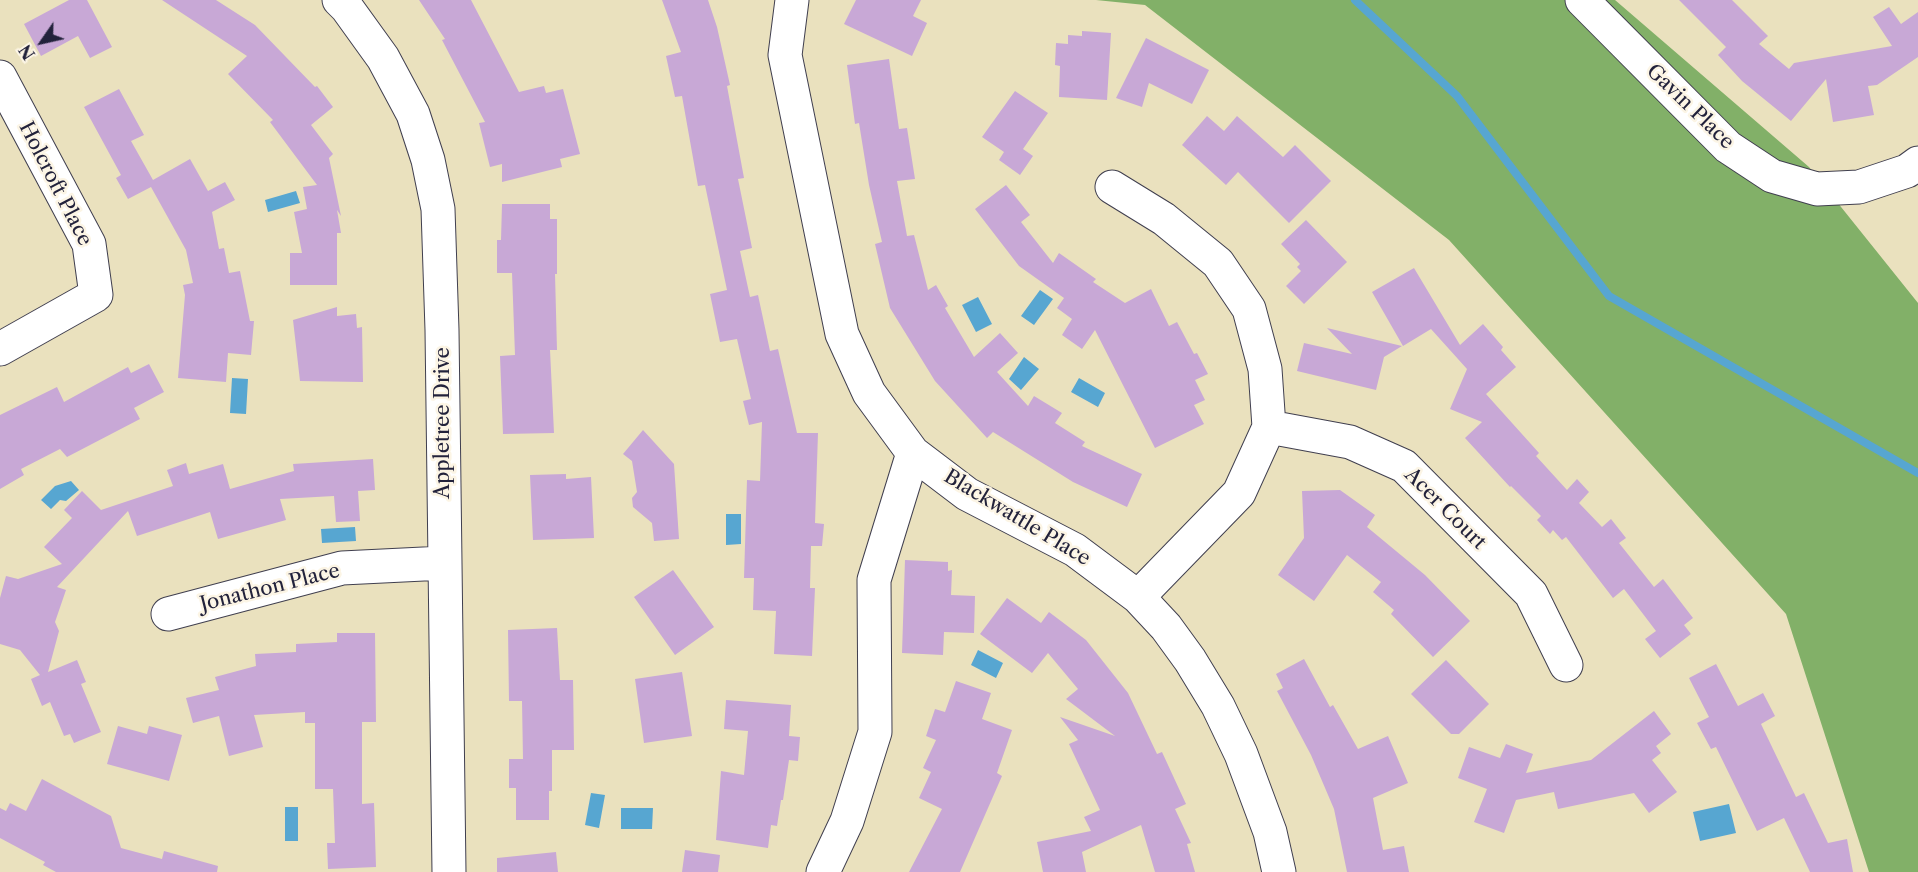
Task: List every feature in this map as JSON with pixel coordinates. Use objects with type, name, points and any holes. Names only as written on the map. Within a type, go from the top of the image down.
[{"type":"street","name":"Appletree Drive","points":[[339,0],[383,58],[413,114],[428,160],[438,209],[442,330],[448,872]]},
{"type":"street","name":"Blackwattle Place","points":[[792,0],[785,55],[842,334],[869,393],[913,453],[967,494],[1075,550],[1138,597],[1166,627],[1190,660],[1218,706],[1241,754],[1270,832],[1279,872]]},
{"type":"street","name":"Gavin Place","points":[[1582,0],[1728,147],[1772,176],[1817,189],[1859,187],[1907,171],[1918,163]]},
{"type":"street","name":"Holcroft Place","points":[[0,77],[89,244],[96,295],[0,349]]},
{"type":"street","points":[[1112,187],[1164,219],[1218,262],[1249,309],[1265,369],[1269,428],[1239,493],[1138,597]]},
{"type":"street","name":"Acer Court","points":[[1269,428],[1350,442],[1404,466],[1531,594],[1566,665]]},
{"type":"street","points":[[823,872],[847,821],[875,732],[874,580],[913,453]]},
{"type":"street","name":"Jonathon Place","points":[[168,614],[342,568],[444,563]]},
{"type":"green space","points":[[1096,0],[1615,0],[1809,167],[1918,303],[1918,872],[1869,872],[1786,614],[1449,240],[1145,5]]},
{"type":"water","points":[[296,191],[300,203],[268,212],[265,200]]},
{"type":"water","points":[[1040,290],[1053,299],[1034,325],[1021,316]]},
{"type":"water","points":[[978,297],[992,324],[976,332],[962,305]]},
{"type":"water","points":[[1024,357],[1039,369],[1021,390],[1009,379]]},
{"type":"water","points":[[232,378],[248,379],[246,414],[230,413]]},
{"type":"water","points":[[1079,378],[1105,393],[1098,407],[1071,392]]},
{"type":"water","points":[[71,481],[79,490],[66,501],[60,500],[51,509],[41,500],[55,486]]},
{"type":"water","points":[[726,514],[741,514],[741,544],[726,545]]},
{"type":"water","points":[[355,527],[356,541],[322,543],[321,529]]},
{"type":"water","points":[[978,650],[1003,663],[996,678],[971,665]]},
{"type":"water","points":[[591,793],[605,795],[599,828],[585,825]]},
{"type":"water","points":[[1729,804],[1736,833],[1700,841],[1693,812]]},
{"type":"water","points":[[285,807],[298,807],[298,841],[285,841]]},
{"type":"water","points":[[621,808],[653,808],[652,829],[621,829]]},
{"type":"building","points":[[69,0],[87,0],[112,47],[90,58],[78,36],[41,56],[24,24]]},
{"type":"building","points":[[162,0],[216,0],[255,25],[315,87],[317,86],[333,107],[311,125],[333,154],[329,158],[341,216],[337,210],[341,233],[337,233],[337,285],[290,285],[290,253],[302,253],[294,212],[307,209],[303,187],[317,185],[270,122],[273,120],[228,74],[247,56]]},
{"type":"building","points":[[419,0],[471,0],[519,92],[544,86],[546,93],[563,89],[580,154],[560,159],[562,167],[502,182],[502,164],[490,167],[479,123],[485,122],[442,40],[445,39]]},
{"type":"building","points":[[662,0],[708,0],[717,27],[730,85],[727,86],[744,178],[738,179],[752,248],[740,251],[750,297],[758,295],[770,351],[778,349],[797,433],[818,433],[815,523],[824,524],[822,546],[811,546],[810,588],[815,588],[812,656],[774,654],[776,611],[753,610],[754,578],[744,578],[747,480],[760,481],[762,422],[749,425],[743,401],[751,399],[737,339],[720,342],[710,294],[727,290],[705,185],[698,186],[682,96],[675,97],[666,56],[681,52]]},
{"type":"building","points":[[856,0],[921,0],[913,16],[927,23],[912,56],[844,24]]},
{"type":"building","points":[[1679,0],[1732,0],[1768,36],[1759,44],[1789,69],[1794,63],[1892,46],[1873,17],[1889,7],[1901,24],[1918,12],[1918,57],[1877,85],[1868,86],[1874,115],[1833,122],[1826,79],[1791,121],[1742,81],[1718,55],[1726,47]]},
{"type":"building","points":[[1082,31],[1111,33],[1107,100],[1059,97],[1060,66],[1055,65],[1056,43],[1068,44],[1068,35],[1082,36]]},
{"type":"building","points":[[1146,38],[1209,70],[1192,104],[1149,83],[1142,107],[1116,98]]},
{"type":"building","points":[[889,59],[899,129],[907,128],[915,179],[897,181],[907,236],[914,235],[928,290],[936,285],[948,306],[945,308],[974,357],[1000,333],[1018,353],[997,372],[1028,406],[1034,396],[1062,413],[1055,423],[1085,442],[1082,446],[1142,474],[1127,507],[1073,482],[993,432],[987,438],[935,381],[890,308],[875,244],[882,242],[869,185],[859,123],[855,124],[847,65]]},
{"type":"building","points":[[119,89],[144,135],[131,141],[153,180],[190,159],[208,191],[225,182],[235,200],[212,212],[219,249],[224,248],[229,273],[240,271],[250,321],[254,321],[251,355],[228,353],[226,382],[178,378],[185,295],[183,285],[193,283],[186,250],[151,187],[128,199],[116,178],[121,175],[84,107]]},
{"type":"building","points":[[1015,91],[1048,113],[1023,149],[1033,156],[1020,175],[999,160],[1004,152],[982,137]]},
{"type":"building","points":[[1207,116],[1224,131],[1237,116],[1283,157],[1295,145],[1331,181],[1289,223],[1238,172],[1226,185],[1182,145]]},
{"type":"building","points":[[1006,185],[1030,215],[1021,222],[1053,263],[1059,253],[1096,279],[1093,282],[1125,303],[1151,289],[1169,326],[1177,322],[1208,374],[1195,380],[1205,400],[1194,405],[1204,424],[1155,448],[1095,330],[1082,349],[1062,335],[1072,319],[1057,308],[1064,298],[1019,266],[975,209]]},
{"type":"building","points":[[502,204],[550,204],[550,219],[557,219],[557,274],[555,274],[557,350],[550,350],[554,433],[503,434],[500,356],[515,355],[512,273],[497,273],[497,240],[501,240]]},
{"type":"building","points":[[1306,220],[1347,262],[1304,304],[1286,286],[1301,271],[1297,267],[1300,264],[1281,244]]},
{"type":"building","points":[[1414,268],[1460,345],[1483,324],[1503,347],[1501,350],[1516,367],[1486,394],[1539,453],[1536,456],[1567,490],[1577,479],[1589,492],[1579,503],[1602,527],[1611,519],[1626,538],[1619,543],[1654,587],[1663,579],[1693,618],[1684,625],[1691,634],[1660,658],[1645,639],[1656,631],[1624,589],[1613,598],[1566,537],[1562,540],[1553,530],[1550,534],[1537,520],[1541,516],[1510,487],[1465,438],[1482,422],[1450,409],[1467,369],[1431,329],[1403,346],[1372,292]]},
{"type":"building","points":[[337,307],[337,316],[356,314],[357,328],[362,327],[363,382],[300,381],[293,320]]},
{"type":"building","points":[[1327,328],[1402,346],[1384,357],[1376,390],[1297,371],[1304,343],[1352,354]]},
{"type":"building","points":[[149,364],[164,392],[134,408],[140,419],[67,457],[60,449],[21,469],[24,475],[0,489],[0,415],[57,387],[64,402],[128,367],[131,373]]},
{"type":"building","points":[[643,430],[674,464],[679,539],[654,541],[652,523],[633,507],[632,498],[637,492],[632,461],[623,454]]},
{"type":"building","points":[[373,459],[375,490],[358,491],[360,521],[336,522],[334,496],[280,499],[286,520],[218,539],[210,512],[137,536],[128,511],[57,587],[66,590],[55,622],[59,631],[48,672],[77,660],[86,682],[81,684],[101,732],[74,743],[70,734],[64,736],[50,702],[42,706],[31,679],[40,675],[20,650],[0,644],[0,598],[6,576],[18,579],[62,564],[44,547],[72,518],[64,510],[82,491],[101,510],[173,486],[167,470],[186,463],[189,474],[223,464],[230,489],[294,471],[293,464]]},
{"type":"building","points":[[566,474],[566,479],[591,477],[594,538],[533,540],[530,475]]},
{"type":"building","points":[[1340,490],[1375,515],[1367,527],[1425,575],[1470,621],[1433,657],[1391,614],[1394,610],[1373,592],[1381,582],[1347,555],[1314,601],[1278,575],[1304,538],[1302,491]]},
{"type":"building","points":[[905,560],[948,562],[948,571],[952,570],[951,595],[975,596],[974,633],[944,632],[943,655],[902,653]]},
{"type":"building","points":[[673,570],[714,627],[675,655],[634,597]]},
{"type":"building","points":[[1007,598],[1041,623],[1049,612],[1086,640],[1128,693],[1157,754],[1162,752],[1186,804],[1175,809],[1191,843],[1187,844],[1195,872],[1155,872],[1141,825],[1082,852],[1086,872],[1043,872],[1037,842],[1091,831],[1084,817],[1100,810],[1069,744],[1078,740],[1060,717],[1115,736],[1066,699],[1078,689],[1048,653],[1032,673],[980,634]]},
{"type":"building","points":[[557,628],[560,680],[573,680],[574,750],[552,750],[549,820],[516,820],[516,788],[509,788],[509,759],[523,759],[522,701],[509,701],[508,630]]},
{"type":"building","points":[[337,633],[375,633],[376,722],[362,722],[362,804],[374,803],[376,867],[328,869],[327,843],[335,843],[333,789],[315,789],[315,723],[305,723],[305,712],[254,715],[263,747],[229,756],[219,716],[193,723],[186,698],[219,690],[215,677],[256,666],[255,654],[296,652],[296,644],[337,642]]},
{"type":"building","points":[[1304,659],[1330,707],[1333,705],[1358,749],[1388,736],[1408,783],[1373,798],[1383,850],[1404,846],[1409,872],[1347,872],[1334,809],[1311,755],[1277,691],[1283,688],[1276,674]]},
{"type":"building","points":[[1446,660],[1489,704],[1459,734],[1451,734],[1411,694]]},
{"type":"building","points":[[1716,664],[1738,706],[1763,693],[1775,716],[1761,724],[1796,797],[1804,793],[1828,843],[1847,839],[1853,872],[1810,872],[1784,818],[1757,831],[1716,747],[1711,749],[1697,723],[1709,717],[1689,678]]},
{"type":"building","points":[[682,672],[692,736],[644,743],[635,679]]},
{"type":"building","points":[[956,681],[991,693],[982,719],[1012,730],[997,773],[1002,776],[960,872],[909,872],[942,809],[919,798],[931,772],[923,768],[936,740],[926,736],[935,709],[945,712]]},
{"type":"building","points":[[726,700],[791,705],[789,736],[800,737],[798,761],[789,760],[777,826],[771,825],[768,848],[716,840],[721,771],[744,775],[748,731],[724,729]]},
{"type":"building","points":[[1654,711],[1671,734],[1656,746],[1661,753],[1652,760],[1677,792],[1649,813],[1634,793],[1558,809],[1554,792],[1516,800],[1504,833],[1474,822],[1487,789],[1458,778],[1469,747],[1500,758],[1506,744],[1533,754],[1526,773],[1591,760]]},
{"type":"building","points":[[118,726],[147,734],[149,726],[182,735],[169,781],[107,764]]},
{"type":"building","points":[[42,779],[111,816],[121,848],[162,859],[164,851],[218,866],[217,872],[56,872],[43,865],[45,862],[0,838],[0,808],[6,811],[10,803],[26,811]]},
{"type":"building","points":[[685,850],[720,855],[718,872],[682,872]]},
{"type":"building","points":[[556,852],[558,872],[497,872],[497,858]]},
{"type":"waterway","points":[[1355,0],[1457,96],[1609,296],[1918,473]]}]
